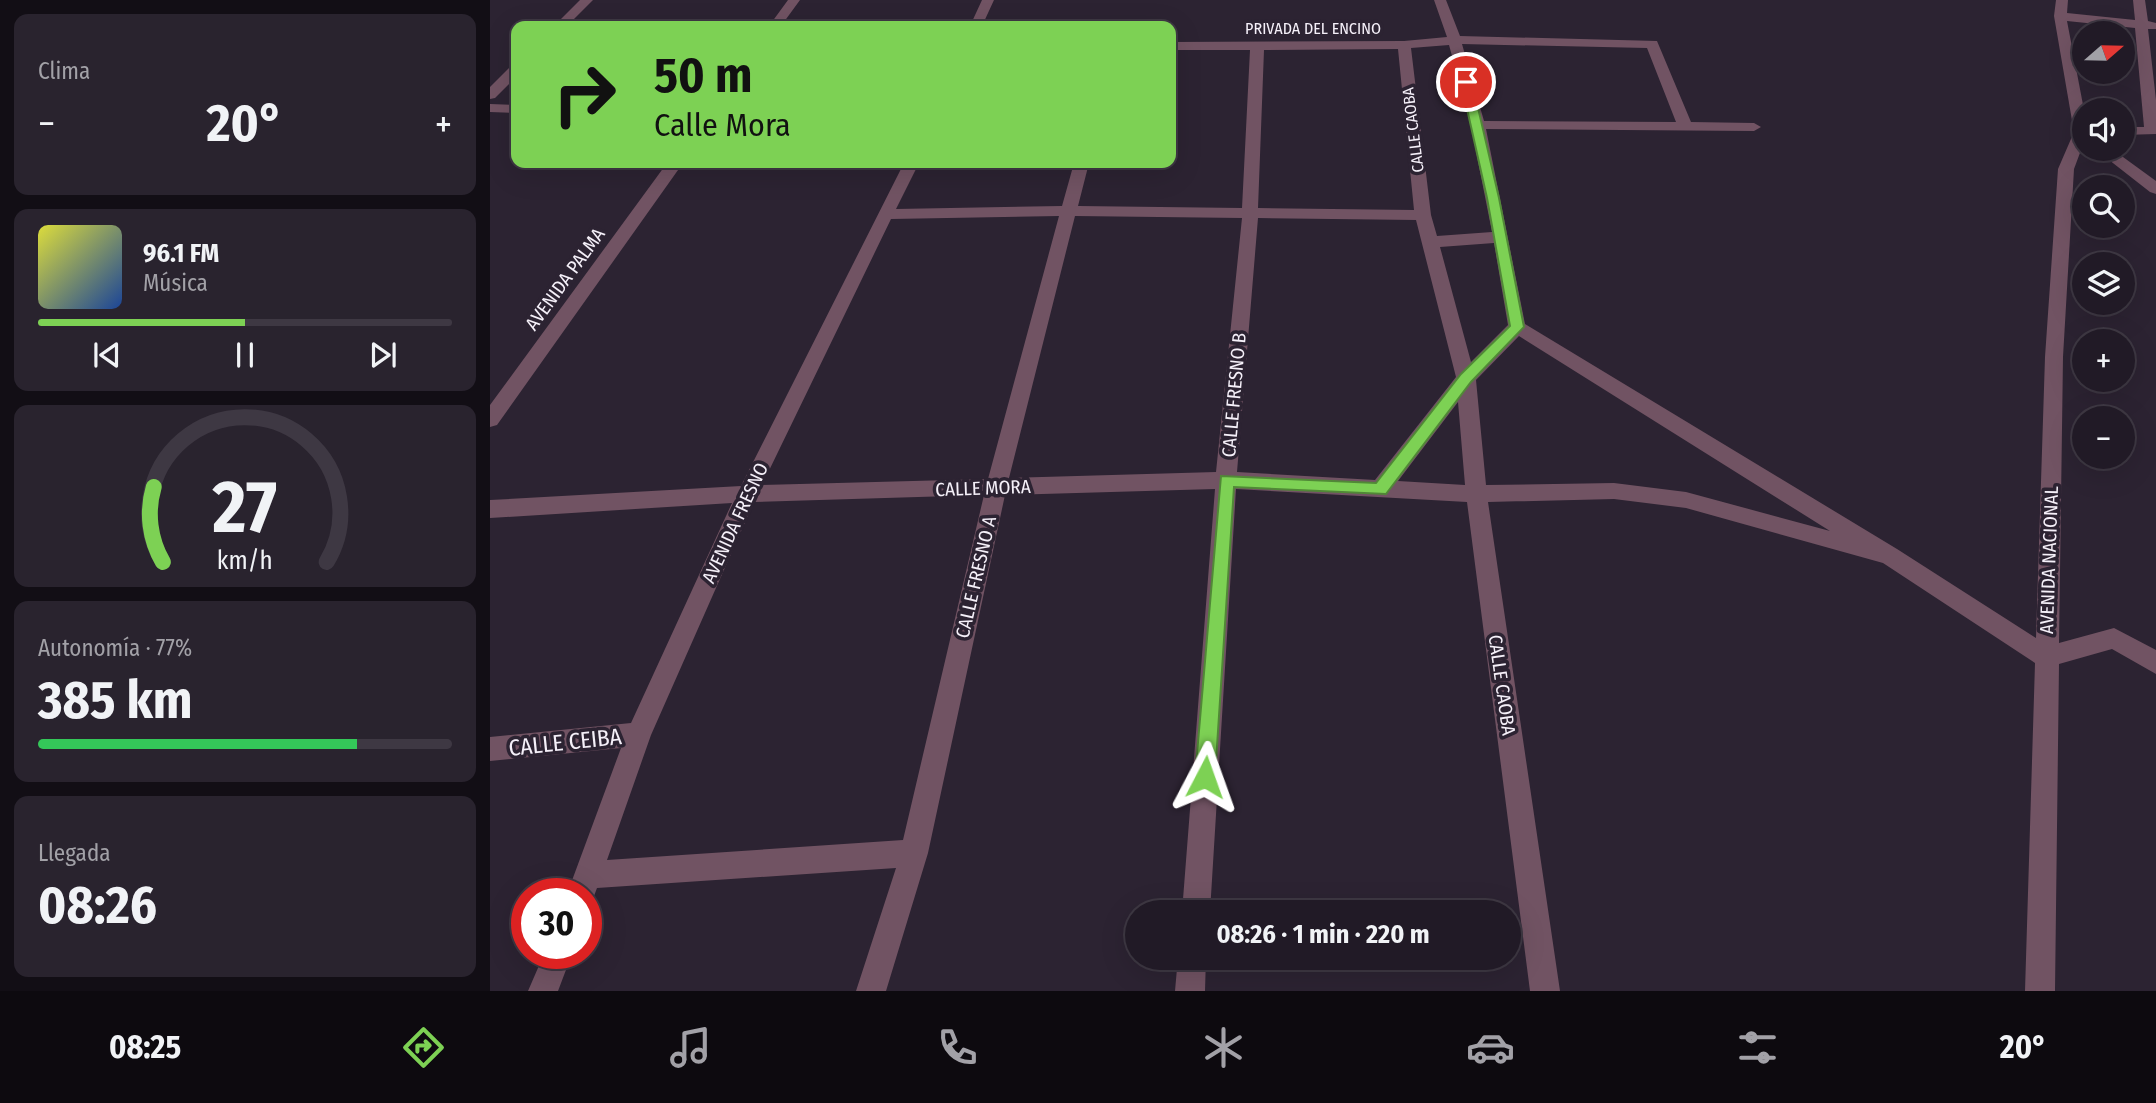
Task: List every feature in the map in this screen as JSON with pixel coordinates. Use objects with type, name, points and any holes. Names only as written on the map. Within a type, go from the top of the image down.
[{"type":"street","points":[[565,21],[587,0]]},
{"type":"street","points":[[779,21],[794,0]]},
{"type":"street","points":[[978,21],[988,0]]},
{"type":"street","points":[[1440,0],[1456,40],[1478,125],[1517,327],[1889,556],[2046,657],[2114,638],[2156,663]]},
{"type":"street","points":[[2135,131],[2152,131],[2149,26],[2139,0]]},
{"type":"street","points":[[2061,8],[2149,26]]},
{"type":"street","name":"AVENIDA NACIONAL","points":[[2061,8],[2077,98]]},
{"type":"street","name":"PRIVADA DEL ENCINO","points":[[1176,46],[1404,45],[1456,40],[1652,44],[1685,125]]},
{"type":"street","name":"CALLE CAOBA","points":[[1404,45],[1423,215],[1466,378],[1476,494],[1545,991]]},
{"type":"street","name":"CALLE FRESNO B","points":[[1197,900],[1226,481],[1250,214],[1257,46]]},
{"type":"street","points":[[490,95],[511,74]]},
{"type":"street","points":[[490,108],[511,109]]},
{"type":"street","points":[[1478,125],[1754,127]]},
{"type":"street","name":"AVENIDA NACIONAL","points":[[2040,991],[2054,357],[2066,169],[2072,156]]},
{"type":"street","points":[[2119,161],[2156,189]]},
{"type":"street","name":"AVENIDA PALMA","points":[[490,420],[671,168]]},
{"type":"street","name":"AVENIDA FRESNO","points":[[587,878],[639,734],[747,494],[908,168]]},
{"type":"street","name":"CALLE FRESNO A","points":[[872,991],[914,853],[996,488],[1080,168]]},
{"type":"street","points":[[884,215],[1069,211],[1423,215]]},
{"type":"street","points":[[1430,242],[1501,237]]},
{"type":"street","points":[[1380,489],[1466,378],[1517,327]]},
{"type":"street","name":"CALLE MORA","points":[[490,509],[747,494],[1226,481],[1476,494],[1614,491],[1686,500],[1889,556]]},
{"type":"street","name":"CALLE CEIBA","points":[[490,749],[639,734]]},
{"type":"street","points":[[602,882],[914,853]]},
{"type":"street","points":[[543,991],[552,969]]},
{"type":"street","points":[[1190,991],[1191,970]]},
{"type":"route","points":[[1205,777],[1226,481],[1380,489],[1466,378],[1517,327],[1478,125],[1466,82]]}]
